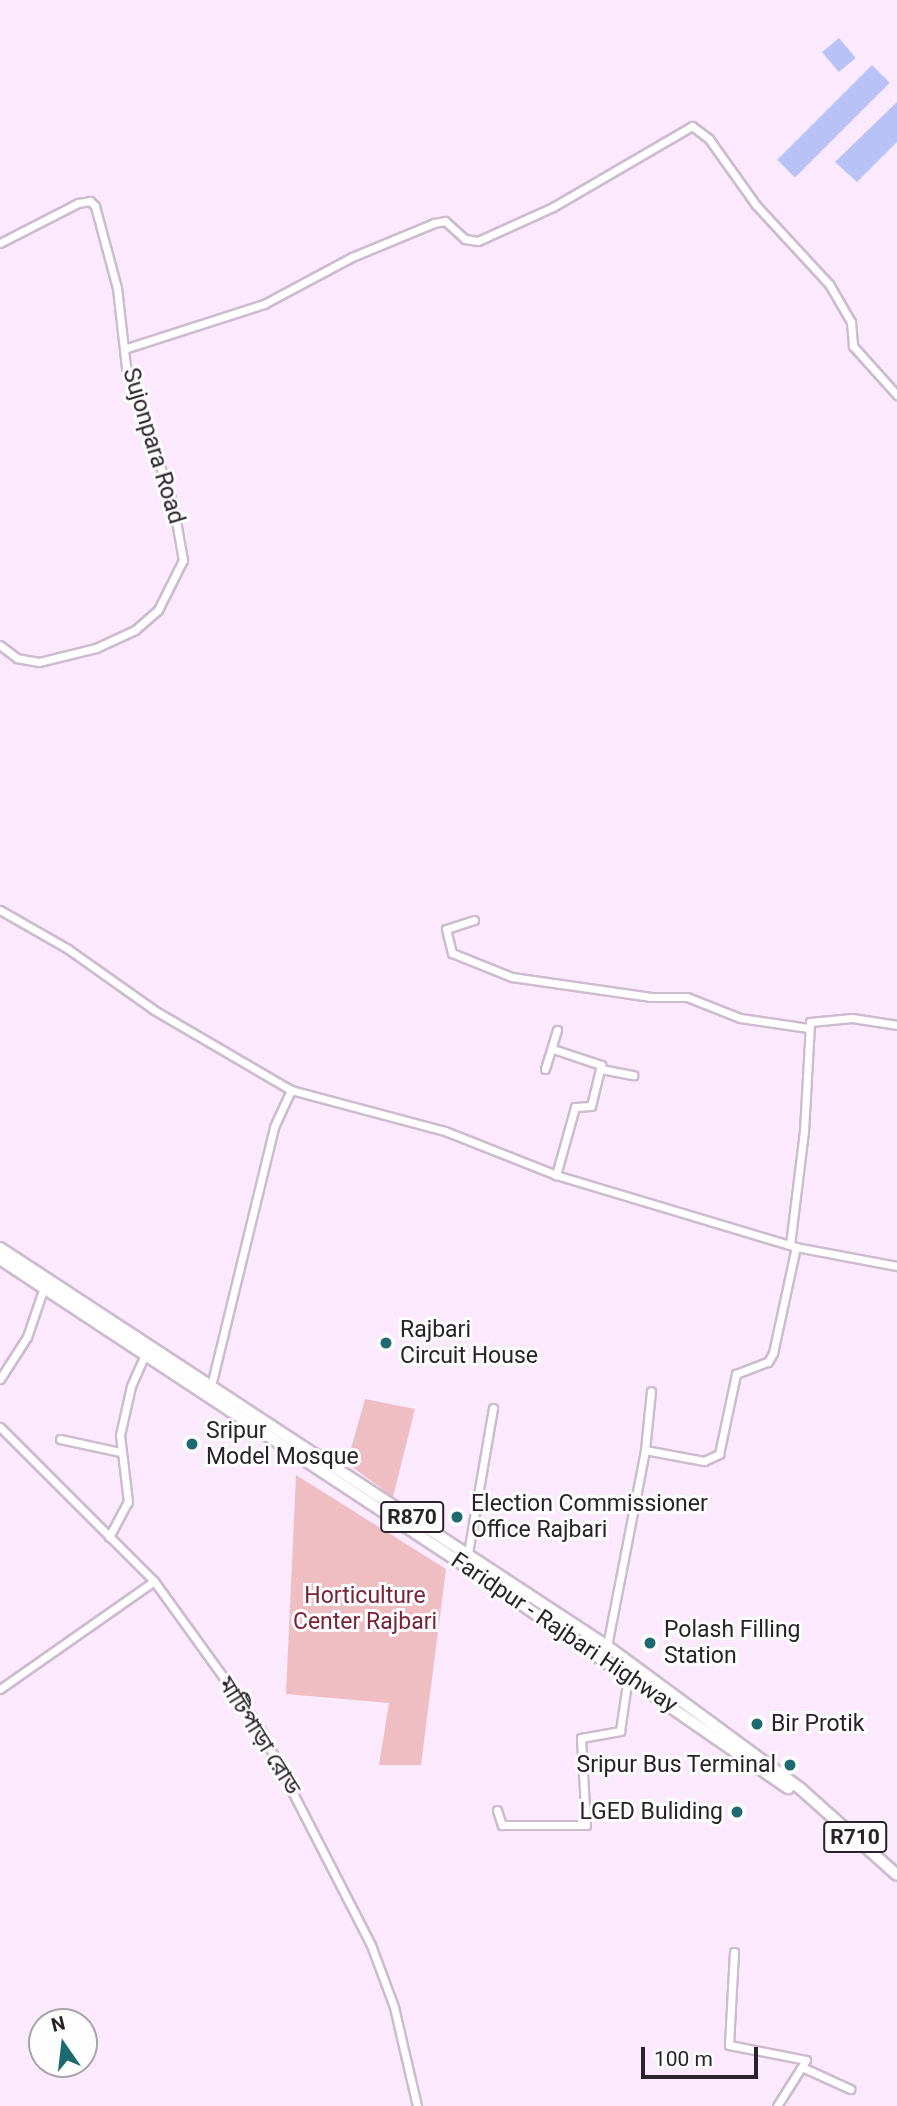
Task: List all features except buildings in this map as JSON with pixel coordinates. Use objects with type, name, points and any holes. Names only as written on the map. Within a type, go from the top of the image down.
[{"type":"main road","name":"Faridpur - Rajbari Highway","points":[[0,1248],[607,1646],[802,1790],[811,1802]]},
{"type":"main road","name":"Faridpur - Rajbari Highway","points":[[0,1259],[600,1656],[811,1802],[897,1875]]},
{"type":"street","points":[[127,348],[264,304],[340,263],[434,223],[445,221],[472,243],[478,241],[553,206],[692,126],[709,139],[756,205],[829,284],[851,322],[851,341],[858,354],[897,396]]},
{"type":"street","name":"Sujonpara Road","points":[[0,243],[78,203],[90,201],[95,206],[104,231],[127,348],[126,367],[180,534],[183,560],[173,588],[158,610],[135,630],[96,648],[39,662],[17,658],[0,645]]},
{"type":"street","points":[[0,910],[68,949],[165,1017],[291,1090],[445,1131],[556,1175],[793,1246],[897,1266]]},
{"type":"street","points":[[474,920],[446,929],[452,953],[512,977],[650,997],[687,997],[740,1018],[808,1028]]},
{"type":"street","points":[[645,1450],[704,1461],[719,1454],[736,1374],[768,1362],[773,1353],[793,1246],[804,1131],[808,1028],[815,1019],[897,1025]]},
{"type":"street","points":[[545,1069],[557,1030]]},
{"type":"street","points":[[553,1049],[598,1062],[601,1069],[591,1106],[575,1107],[556,1175]]},
{"type":"street","points":[[601,1069],[633,1075]]},
{"type":"street","points":[[211,1386],[274,1127],[291,1090]]},
{"type":"street","points":[[0,1379],[27,1336],[44,1287]]},
{"type":"street","points":[[110,1538],[130,1493],[120,1452],[126,1401],[145,1355]]},
{"type":"street","points":[[600,1656],[607,1646],[645,1450],[651,1391]]},
{"type":"street","points":[[468,1553],[493,1408]]},
{"type":"street","name":"মাটিপাড়া রোড","points":[[0,1427],[153,1581],[258,1725],[350,1897],[394,2007],[417,2106]]},
{"type":"street","points":[[60,1439],[120,1452]]},
{"type":"street","points":[[0,1689],[153,1581]]},
{"type":"street","points":[[497,1810],[502,1825],[586,1825],[581,1738],[620,1731],[628,1676]]},
{"type":"street","points":[[734,1952],[729,2045],[800,2056],[806,2060],[804,2068],[777,2106]]},
{"type":"street","points":[[804,2068],[850,2089]]},
{"type":"green space","points":[[365,1399],[415,1409],[393,1497],[347,1463]]},
{"type":"green space","name":"Horticulture Center Rajbari","points":[[296,1475],[446,1569],[421,1765],[379,1765],[389,1703],[286,1694]]},
{"type":"water","points":[[839,38],[856,58],[839,72],[822,52]]},
{"type":"water","points":[[872,65],[890,83],[795,177],[777,160]]},
{"type":"water","points":[[897,102],[897,142],[857,182],[835,162]]},
{"type":"place","name":"Rajbari Circuit House","points":[[386,1343]]},
{"type":"place","name":"Sripur Model Mosque","points":[[192,1444]]},
{"type":"place","name":"Election Commissioner Office Rajbari","points":[[457,1517]]},
{"type":"place","name":"Polash Filling Station","points":[[650,1643]]},
{"type":"place","name":"Bir Protik","points":[[757,1724]]},
{"type":"place","name":"Sripur Bus Terminal","points":[[790,1765]]},
{"type":"place","name":"LGED Buliding","points":[[737,1812]]}]
